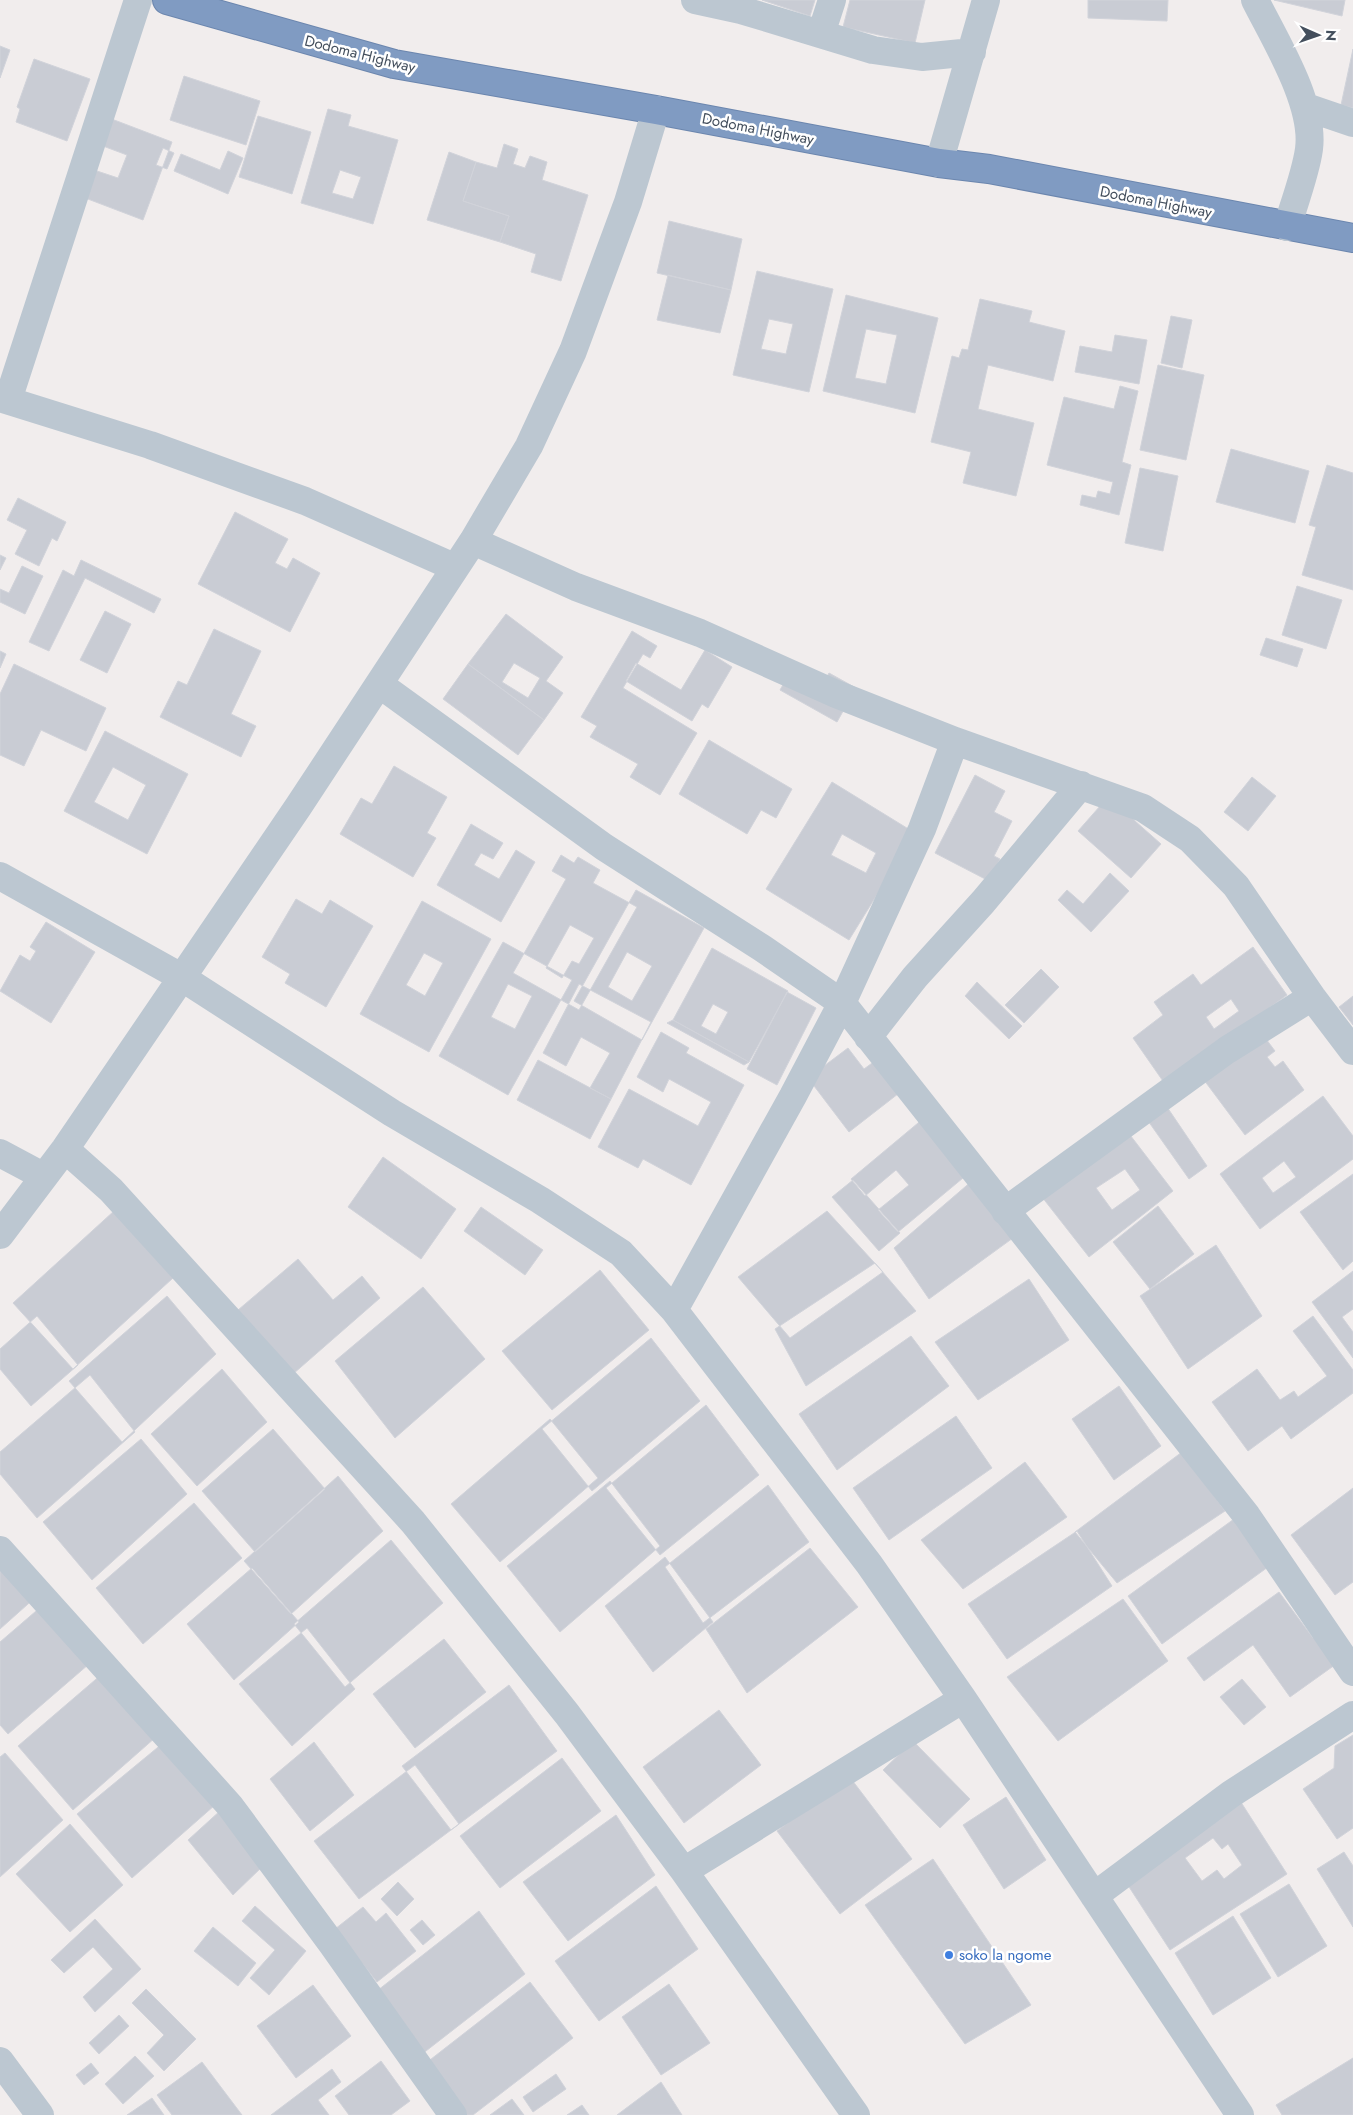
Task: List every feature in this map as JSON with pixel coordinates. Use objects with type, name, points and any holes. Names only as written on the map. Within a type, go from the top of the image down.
[{"type":"highway","name":"Dodoma Highway","points":[[167,0],[394,64],[656,110],[939,163],[989,169],[1353,238]]},
{"type":"street","points":[[138,0],[4,399],[150,446],[305,501],[454,567]]},
{"type":"street","points":[[695,0],[741,10],[872,50],[922,57],[972,52]]},
{"type":"street","points":[[821,34],[832,0]]},
{"type":"street","points":[[939,163],[986,0]]},
{"type":"street","points":[[1254,0],[1284,57],[1306,107],[1309,149],[1287,227]]},
{"type":"street","points":[[1306,107],[1353,123]]},
{"type":"street","points":[[0,1235],[65,1149],[298,807],[454,567],[473,541],[529,446],[573,351],[628,202],[656,110]]},
{"type":"street","points":[[473,541],[576,587],[700,633],[836,694],[955,741],[1143,808],[1190,839],[1236,886],[1312,997],[1353,1051]]},
{"type":"street","points":[[379,684],[604,847],[762,948],[842,1003],[1247,1516],[1353,1672]]},
{"type":"street","points":[[674,1310],[793,1096],[842,1003],[922,829],[955,741]]},
{"type":"street","points":[[868,1037],[909,984],[982,902],[1081,785]]},
{"type":"street","points":[[0,876],[181,977],[392,1113],[540,1200],[621,1253],[674,1310],[869,1564],[963,1699],[1240,2115]]},
{"type":"street","points":[[1005,1211],[1084,1152],[1161,1100],[1227,1050],[1312,997]]},
{"type":"street","points":[[65,1149],[111,1190],[414,1522],[567,1714],[684,1871],[856,2115]]},
{"type":"street","points":[[0,1153],[43,1176]]},
{"type":"street","points":[[0,1550],[230,1806],[332,1944],[453,2115]]},
{"type":"street","points":[[684,1871],[963,1699]]},
{"type":"street","points":[[1094,1896],[1232,1794],[1353,1715]]},
{"type":"street","points":[[0,2061],[40,2115]]},
{"type":"building","points":[[762,0],[815,0],[810,16]]},
{"type":"building","points":[[850,0],[925,0],[915,43],[843,27]]},
{"type":"building","points":[[1088,0],[1168,0],[1167,21],[1088,18]]},
{"type":"building","points":[[1274,0],[1345,0],[1342,16]]},
{"type":"building","points":[[0,46],[10,50],[0,78]]},
{"type":"building","points":[[1353,49],[1353,108],[1341,105]]},
{"type":"building","points":[[34,59],[90,79],[67,141],[16,122],[20,109],[17,107]]},
{"type":"building","points":[[184,76],[260,101],[246,145],[170,120]]},
{"type":"building","points":[[328,109],[351,115],[348,126],[398,140],[373,224],[301,203]],"holes":[[[340,170],[361,177],[353,199],[332,193]]]},
{"type":"building","points":[[258,116],[311,132],[292,194],[239,177]]},
{"type":"building","points":[[109,118],[172,142],[143,220],[80,196]],"holes":[[[103,146],[127,155],[118,178],[94,170]]]},
{"type":"building","points":[[504,144],[518,149],[513,164],[525,168],[530,156],[547,162],[542,180],[588,195],[561,281],[531,272],[536,254],[500,242],[509,216],[463,201],[476,162],[497,168]]},
{"type":"building","points":[[163,148],[174,153],[167,169],[156,165]]},
{"type":"building","points":[[228,151],[243,158],[228,194],[174,171],[181,154],[220,170]]},
{"type":"building","points":[[449,152],[476,162],[463,201],[509,216],[500,242],[427,220]]},
{"type":"building","points":[[669,221],[742,239],[731,290],[657,273]]},
{"type":"building","points":[[757,271],[833,289],[809,392],[733,375]],"holes":[[[769,319],[793,324],[786,354],[761,349]]]},
{"type":"building","points":[[668,275],[731,290],[720,333],[657,320]]},
{"type":"building","points":[[846,295],[938,318],[915,413],[823,391]],"holes":[[[866,329],[897,335],[886,384],[855,378]]]},
{"type":"building","points":[[980,299],[1032,311],[1029,322],[1065,331],[1053,381],[988,365],[978,409],[1034,423],[1016,496],[963,483],[971,452],[931,442],[952,356],[959,358],[962,349],[968,350]]},
{"type":"building","points":[[1171,316],[1192,320],[1182,368],[1161,363]]},
{"type":"building","points":[[1115,335],[1147,340],[1139,384],[1075,372],[1080,346],[1112,352]]},
{"type":"building","points":[[1158,365],[1204,375],[1186,460],[1140,450]]},
{"type":"building","points":[[1120,386],[1138,391],[1122,462],[1131,465],[1119,515],[1080,505],[1082,495],[1096,498],[1098,491],[1110,494],[1113,482],[1047,465],[1064,397],[1114,409]]},
{"type":"building","points":[[1231,449],[1309,471],[1295,523],[1216,502]]},
{"type":"building","points":[[1327,465],[1353,473],[1353,590],[1302,575],[1316,527],[1309,525]]},
{"type":"building","points":[[1140,468],[1178,476],[1163,551],[1125,543]]},
{"type":"building","points":[[18,498],[66,522],[57,541],[52,538],[39,566],[15,554],[27,530],[7,520]]},
{"type":"building","points":[[235,512],[288,539],[275,563],[287,569],[293,558],[320,573],[290,632],[198,584]]},
{"type":"building","points":[[0,555],[6,558],[0,570]]},
{"type":"building","points":[[81,560],[161,599],[154,613],[85,578],[49,651],[29,642],[63,570],[74,576]]},
{"type":"building","points":[[22,566],[43,576],[25,614],[0,602],[0,589],[9,593]]},
{"type":"building","points":[[1297,586],[1342,600],[1326,649],[1282,635]]},
{"type":"building","points":[[105,611],[131,624],[107,673],[80,660]]},
{"type":"building","points":[[506,614],[563,657],[546,681],[563,693],[544,720],[468,664]],"holes":[[[514,663],[540,678],[528,698],[502,682]]]},
{"type":"building","points":[[214,629],[261,651],[231,714],[256,726],[241,757],[160,717],[178,681],[187,685]]},
{"type":"building","points":[[632,631],[657,646],[650,658],[643,654],[623,688],[697,733],[660,795],[630,777],[638,764],[590,737],[597,726],[581,717]]},
{"type":"building","points":[[1266,638],[1303,649],[1297,667],[1260,655]]},
{"type":"building","points":[[705,650],[732,667],[708,708],[702,704],[692,721],[626,681],[636,663],[681,690]]},
{"type":"building","points":[[0,651],[6,654],[0,668]]},
{"type":"building","points":[[14,664],[106,708],[86,751],[41,730],[24,766],[0,755],[0,694]]},
{"type":"building","points":[[468,664],[544,720],[518,755],[443,699]]},
{"type":"building","points":[[792,669],[822,686],[829,673],[856,688],[837,722],[780,690]]},
{"type":"building","points":[[105,731],[188,774],[147,854],[64,811]],"holes":[[[113,767],[146,785],[128,820],[94,802]]]},
{"type":"building","points":[[709,740],[792,789],[776,818],[761,810],[747,834],[679,794]]},
{"type":"building","points":[[394,766],[447,797],[427,833],[436,838],[413,877],[340,834],[361,798],[372,804]]},
{"type":"building","points":[[975,775],[1005,791],[994,812],[1012,821],[994,856],[1000,859],[989,881],[935,853]]},
{"type":"building","points":[[1252,777],[1276,796],[1248,831],[1224,812]]},
{"type":"building","points":[[832,782],[915,833],[849,940],[766,889]],"holes":[[[842,834],[876,853],[866,873],[831,855]]]},
{"type":"building","points":[[1108,797],[1161,844],[1131,878],[1078,831]]},
{"type":"building","points":[[471,824],[503,843],[493,859],[481,853],[474,865],[499,879],[516,850],[535,862],[501,922],[437,885]]},
{"type":"building","points":[[561,855],[574,863],[578,857],[600,870],[593,883],[637,907],[579,1010],[513,973],[566,879],[552,871]],"holes":[[[570,925],[594,938],[579,964],[572,961],[562,978],[546,968]]]},
{"type":"building","points":[[1110,873],[1129,891],[1091,932],[1058,900],[1067,890],[1083,904]]},
{"type":"building","points":[[636,890],[704,928],[642,1040],[574,1001]],"holes":[[[627,952],[652,966],[632,1001],[608,987]]]},
{"type":"building","points":[[296,899],[322,914],[330,900],[373,926],[326,1007],[285,983],[290,974],[262,957]]},
{"type":"building","points":[[422,901],[491,939],[429,1052],[360,1014]],"holes":[[[424,953],[443,963],[425,996],[406,985]]]},
{"type":"building","points":[[46,922],[95,952],[51,1023],[0,991],[20,955],[30,961],[36,951],[30,947]]},
{"type":"building","points":[[503,942],[572,980],[508,1095],[439,1056]],"holes":[[[508,984],[532,996],[515,1029],[491,1017]]]},
{"type":"building","points":[[1253,947],[1287,995],[1165,1084],[1133,1038],[1163,1015],[1154,1002],[1193,974],[1201,985]],"holes":[[[1231,999],[1239,1011],[1214,1029],[1206,1017]]]},
{"type":"building","points":[[712,948],[788,991],[749,1062],[673,1020]],"holes":[[[713,1004],[728,1012],[716,1034],[701,1026]]]},
{"type":"building","points":[[1041,969],[1059,987],[1024,1023],[1005,1005]]},
{"type":"building","points":[[977,982],[1022,1026],[1009,1039],[965,996]]},
{"type":"building","points":[[579,984],[651,1022],[611,1099],[590,1088],[610,1053],[581,1037],[566,1066],[543,1053]]},
{"type":"building","points":[[787,992],[816,1008],[777,1085],[747,1069]]},
{"type":"building","points":[[1353,996],[1353,1025],[1339,1007]]},
{"type":"building","points":[[673,1020],[749,1062],[744,1065],[667,1023]]},
{"type":"building","points":[[1260,1031],[1275,1051],[1267,1057],[1275,1067],[1283,1061],[1304,1090],[1245,1135],[1201,1076]]},
{"type":"building","points":[[661,1032],[689,1048],[686,1053],[744,1085],[691,1185],[643,1159],[638,1168],[598,1147],[629,1089],[698,1126],[711,1102],[669,1079],[663,1092],[637,1077]]},
{"type":"building","points":[[848,1048],[864,1069],[879,1058],[903,1090],[849,1132],[808,1078]]},
{"type":"building","points":[[538,1060],[611,1099],[590,1139],[517,1100]]},
{"type":"building","points":[[1323,1096],[1353,1136],[1353,1159],[1260,1229],[1220,1174]],"holes":[[[1284,1161],[1296,1177],[1273,1193],[1262,1178]]]},
{"type":"building","points":[[1165,1104],[1207,1166],[1189,1179],[1146,1118]]},
{"type":"building","points":[[924,1118],[969,1173],[898,1232],[878,1210],[909,1185],[896,1170],[865,1196],[851,1179]]},
{"type":"building","points":[[1127,1131],[1173,1191],[1089,1257],[1042,1197]],"holes":[[[1125,1169],[1140,1190],[1112,1210],[1096,1188]]]},
{"type":"building","points":[[383,1157],[456,1209],[421,1259],[348,1207]]},
{"type":"building","points":[[980,1174],[1024,1230],[929,1299],[894,1248]]},
{"type":"building","points":[[1353,1174],[1353,1261],[1343,1270],[1300,1212]]},
{"type":"building","points":[[853,1180],[900,1233],[879,1251],[832,1197]]},
{"type":"building","points":[[1158,1206],[1194,1254],[1150,1289],[1113,1242]]},
{"type":"building","points":[[481,1207],[543,1250],[525,1275],[464,1231]]},
{"type":"building","points":[[114,1211],[173,1278],[73,1369],[13,1303]]},
{"type":"building","points":[[827,1211],[883,1272],[790,1338],[738,1277]]},
{"type":"building","points":[[1216,1245],[1262,1316],[1188,1369],[1140,1296]]},
{"type":"building","points":[[298,1259],[333,1300],[362,1276],[380,1298],[293,1374],[238,1310]]},
{"type":"building","points":[[875,1263],[916,1311],[806,1386],[775,1329]]},
{"type":"building","points":[[600,1270],[649,1330],[552,1410],[502,1351]]},
{"type":"building","points":[[1353,1271],[1353,1309],[1342,1317],[1353,1332],[1353,1358],[1312,1302]]},
{"type":"building","points":[[1029,1279],[1069,1340],[978,1400],[935,1342]]},
{"type":"building","points":[[423,1287],[485,1359],[395,1438],[335,1361]]},
{"type":"building","points":[[167,1296],[216,1354],[122,1442],[69,1381]]},
{"type":"building","points":[[37,1316],[78,1365],[31,1406],[0,1369],[0,1349]]},
{"type":"building","points":[[1313,1316],[1353,1370],[1353,1393],[1291,1439],[1282,1426],[1248,1451],[1212,1402],[1257,1369],[1280,1400],[1294,1391],[1298,1397],[1327,1376],[1293,1331]]},
{"type":"building","points":[[911,1336],[949,1386],[837,1470],[799,1414]]},
{"type":"building","points":[[651,1338],[700,1401],[592,1491],[542,1429]]},
{"type":"building","points":[[222,1369],[267,1422],[197,1486],[151,1434]]},
{"type":"building","points":[[90,1375],[135,1432],[37,1518],[0,1474],[0,1452]]},
{"type":"building","points":[[1119,1386],[1161,1446],[1114,1480],[1072,1419]]},
{"type":"building","points":[[706,1405],[759,1475],[660,1555],[606,1488]]},
{"type":"building","points":[[956,1416],[992,1468],[889,1540],[853,1488]]},
{"type":"building","points":[[550,1419],[598,1478],[500,1562],[451,1504]]},
{"type":"building","points":[[273,1429],[325,1489],[255,1552],[202,1491]]},
{"type":"building","points":[[141,1439],[187,1494],[92,1580],[43,1522]]},
{"type":"building","points":[[1182,1452],[1225,1511],[1117,1583],[1075,1532]]},
{"type":"building","points":[[1025,1462],[1067,1517],[963,1589],[921,1540]]},
{"type":"building","points":[[338,1476],[383,1531],[291,1614],[244,1561]]},
{"type":"building","points":[[610,1481],[660,1546],[560,1632],[507,1566]]},
{"type":"building","points":[[768,1485],[809,1542],[703,1623],[665,1567]]},
{"type":"building","points":[[1353,1488],[1353,1582],[1335,1595],[1291,1535]]},
{"type":"building","points":[[194,1503],[242,1558],[143,1644],[96,1588]]},
{"type":"building","points":[[1234,1519],[1268,1567],[1162,1644],[1128,1596]]},
{"type":"building","points":[[1077,1531],[1112,1586],[1007,1659],[968,1604]]},
{"type":"building","points":[[391,1540],[443,1603],[345,1687],[294,1624]]},
{"type":"building","points":[[810,1548],[858,1607],[747,1693],[706,1629]]},
{"type":"building","points":[[0,1549],[37,1596],[0,1629]]},
{"type":"building","points":[[665,1557],[713,1622],[653,1672],[605,1606]]},
{"type":"building","points":[[252,1568],[299,1622],[234,1680],[187,1624]]},
{"type":"building","points":[[1279,1592],[1313,1638],[1326,1629],[1346,1657],[1290,1697],[1253,1645],[1204,1681],[1187,1658]]},
{"type":"building","points":[[1123,1599],[1168,1661],[1058,1741],[1007,1677]]},
{"type":"building","points":[[43,1605],[89,1664],[8,1734],[0,1725],[0,1642]]},
{"type":"building","points":[[307,1628],[355,1689],[292,1746],[239,1684]]},
{"type":"building","points":[[444,1639],[486,1692],[415,1748],[373,1694]]},
{"type":"building","points":[[102,1674],[156,1737],[73,1810],[18,1746]]},
{"type":"building","points":[[1242,1679],[1266,1707],[1244,1725],[1220,1697]]},
{"type":"building","points":[[509,1685],[557,1751],[451,1830],[402,1766]]},
{"type":"building","points":[[719,1710],[761,1765],[684,1823],[643,1767]]},
{"type":"building","points":[[1353,1735],[1353,1828],[1337,1839],[1303,1789],[1334,1768],[1335,1746]]},
{"type":"building","points":[[913,1741],[970,1799],[940,1828],[883,1770]]},
{"type":"building","points":[[314,1742],[354,1795],[310,1831],[270,1779]]},
{"type":"building","points":[[163,1743],[215,1805],[132,1878],[77,1814]]},
{"type":"building","points":[[5,1753],[63,1820],[0,1877],[0,1757]]},
{"type":"building","points":[[562,1758],[601,1811],[500,1888],[460,1836]]},
{"type":"building","points":[[415,1765],[459,1824],[359,1899],[314,1841]]},
{"type":"building","points":[[849,1776],[912,1859],[840,1914],[777,1831]]},
{"type":"building","points":[[1237,1796],[1287,1874],[1170,1950],[1120,1873]],"holes":[[[1213,1838],[1222,1849],[1228,1844],[1242,1865],[1224,1879],[1217,1870],[1202,1881],[1185,1858]]]},
{"type":"building","points":[[1006,1797],[1046,1860],[1004,1889],[963,1825]]},
{"type":"building","points":[[221,1810],[264,1865],[233,1895],[188,1840]]},
{"type":"building","points":[[616,1815],[655,1875],[568,1941],[523,1882]]},
{"type":"building","points":[[70,1824],[123,1885],[70,1932],[16,1874]]},
{"type":"building","points":[[1344,1852],[1353,1866],[1353,1927],[1317,1869]]},
{"type":"building","name":"soko la ngome","points":[[933,1859],[1031,2005],[965,2044],[865,1905]]},
{"type":"building","points":[[398,1882],[414,1899],[397,1916],[381,1899]]},
{"type":"building","points":[[1289,1884],[1327,1946],[1278,1977],[1240,1914]]},
{"type":"building","points":[[656,1886],[698,1949],[599,2021],[555,1961]]},
{"type":"building","points":[[255,1906],[306,1951],[269,1995],[250,1978],[275,1950],[242,1921]]},
{"type":"building","points":[[363,1907],[376,1922],[386,1913],[416,1951],[377,1982],[335,1929]]},
{"type":"building","points":[[479,1911],[525,1974],[417,2058],[373,1994]]},
{"type":"building","points":[[1233,1916],[1271,1978],[1213,2015],[1175,1953]]},
{"type":"building","points":[[95,1919],[141,1969],[95,2012],[83,1997],[113,1969],[93,1947],[64,1973],[51,1960]]},
{"type":"building","points":[[422,1920],[435,1935],[423,1945],[410,1930]]},
{"type":"building","points":[[213,1927],[256,1963],[238,1986],[194,1951]]},
{"type":"building","points":[[530,1982],[573,2038],[473,2115],[466,2115],[426,2063]]},
{"type":"building","points":[[669,1984],[710,2043],[661,2075],[622,2017]]},
{"type":"building","points":[[313,1985],[351,2036],[296,2078],[257,2026]]},
{"type":"building","points":[[146,1989],[196,2039],[164,2071],[147,2053],[164,2035],[132,2003]]},
{"type":"building","points":[[119,2015],[129,2026],[99,2054],[89,2043]]},
{"type":"building","points":[[135,2056],[154,2076],[123,2104],[105,2084]]},
{"type":"building","points":[[1353,2058],[1353,2115],[1282,2115],[1276,2105]]},
{"type":"building","points":[[381,2061],[410,2101],[391,2115],[349,2115],[335,2096]]},
{"type":"building","points":[[202,2062],[242,2115],[172,2115],[157,2095]]},
{"type":"building","points":[[91,2063],[99,2073],[84,2085],[76,2075]]},
{"type":"building","points":[[332,2069],[341,2082],[318,2100],[329,2115],[271,2115]]},
{"type":"building","points":[[556,2074],[566,2089],[533,2112],[523,2097]]},
{"type":"building","points":[[661,2082],[682,2115],[617,2115]]},
{"type":"building","points":[[152,2098],[164,2115],[127,2115]]},
{"type":"building","points":[[512,2099],[524,2115],[490,2115]]},
{"type":"building","points":[[582,2105],[589,2115],[567,2115]]},
{"type":"place","name":"soko la ngome","points":[[949,1955]]}]
